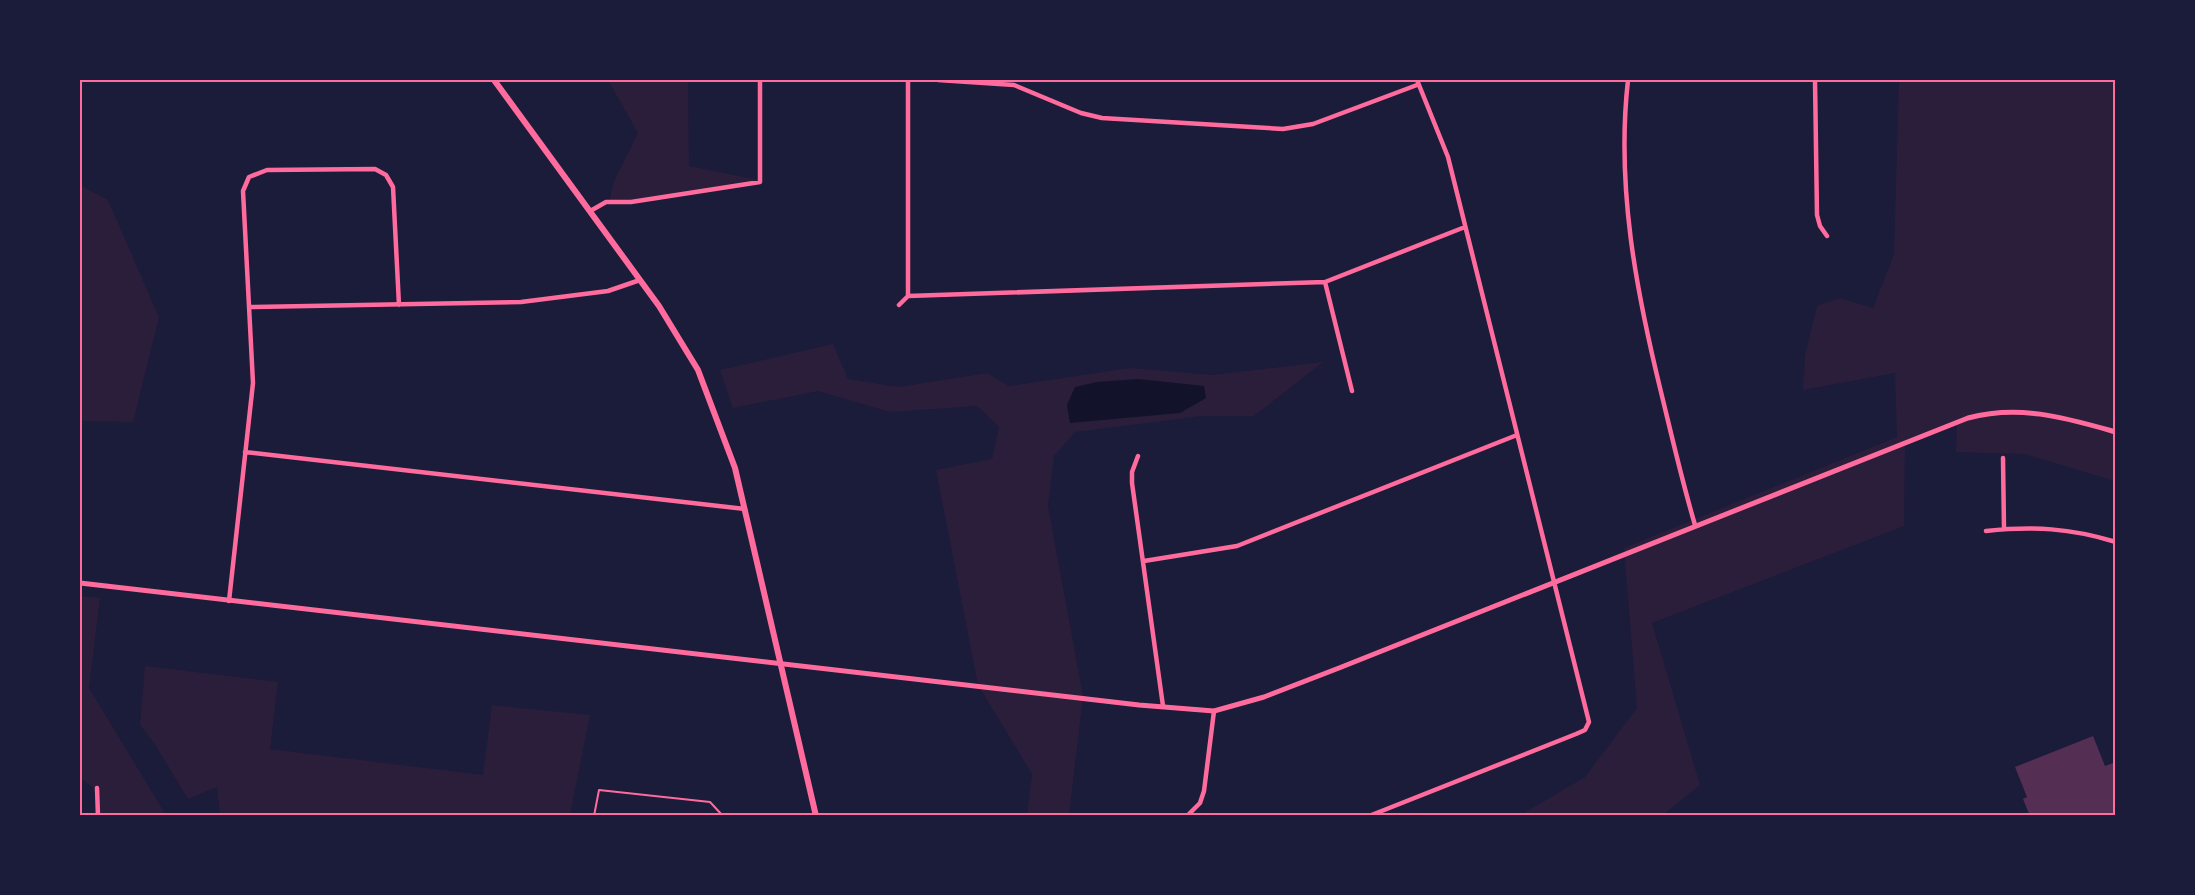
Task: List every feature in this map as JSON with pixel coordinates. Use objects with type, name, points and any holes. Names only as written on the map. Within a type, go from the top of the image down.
[{"type":"main road","points":[[494,80],[592,210],[682,341],[698,370],[727,443],[745,509],[816,816]]},
{"type":"street","points":[[592,210],[606,202],[631,202],[760,182],[760,80]]},
{"type":"street","points":[[908,80],[908,296]]},
{"type":"street","points":[[938,80],[1014,85],[1081,113],[1101,118],[1283,129],[1313,124],[1417,82],[1448,157],[1589,722],[1585,730],[1369,816]]},
{"type":"street","points":[[1628,80],[1626,170],[1633,267],[1646,330],[1695,525]]},
{"type":"street","points":[[1815,80],[1817,215],[1820,226],[1827,236]]},
{"type":"street","points":[[229,601],[253,382],[243,191],[249,177],[267,170],[375,169],[386,175],[393,187],[399,305]]},
{"type":"street","points":[[899,305],[908,296],[1325,282],[1465,227]]},
{"type":"street","points":[[250,308],[490,304],[547,300],[608,291],[640,280]]},
{"type":"street","points":[[1325,282],[1352,391]]},
{"type":"street","points":[[80,582],[229,601],[1214,711],[1264,697],[1695,525],[1980,415],[2008,411],[2044,413],[2115,432]]},
{"type":"street","points":[[1144,561],[1224,549],[1246,543],[1517,435]]},
{"type":"street","points":[[245,452],[745,509]]},
{"type":"street","points":[[1138,456],[1132,472],[1132,483],[1163,706]]},
{"type":"street","points":[[2003,458],[2004,529]]},
{"type":"street","points":[[1986,531],[2029,526],[2064,530],[2115,542]]},
{"type":"street","points":[[1187,816],[1200,803],[1204,791],[1214,711]]},
{"type":"street","points":[[97,788],[98,816]]},
{"type":"lane","points":[[594,816],[599,790],[710,802],[723,816]]},
{"type":"shaded area","points":[[608,80],[688,80],[689,166],[759,180],[612,203],[610,200],[613,183],[638,133]]},
{"type":"shaded area","points":[[1899,80],[2115,80],[2115,481],[2024,454],[1956,452],[1957,423],[1905,442],[1904,526],[1652,623],[1700,785],[1663,815],[1519,816],[1585,777],[1637,708],[1624,548],[1897,437],[1895,373],[1803,390],[1805,356],[1817,306],[1840,298],[1873,308],[1894,254]]},
{"type":"shaded area","points":[[80,185],[108,200],[159,317],[133,422],[80,421]]},
{"type":"shaded area","points":[[833,344],[848,379],[899,387],[987,373],[1009,386],[1130,368],[1213,375],[1323,362],[1254,416],[1202,416],[1075,432],[1054,456],[1048,506],[1083,696],[1069,816],[1027,815],[1032,774],[978,685],[936,470],[992,459],[999,427],[977,406],[890,412],[818,391],[733,408],[720,370]]},
{"type":"shaded area","points":[[1138,379],[1204,386],[1206,398],[1180,413],[1070,423],[1067,405],[1075,387],[1097,382]]},
{"type":"shaded area","points":[[80,596],[100,598],[89,688],[166,815],[95,815],[95,789],[80,777]]},
{"type":"shaded area","points":[[145,666],[278,682],[270,749],[483,775],[492,705],[590,715],[570,815],[220,815],[217,787],[188,799],[154,743],[140,725]]},
{"type":"building","points":[[2093,736],[2105,766],[2116,762],[2116,816],[2030,816],[2023,799],[2027,797],[2015,767]]}]
